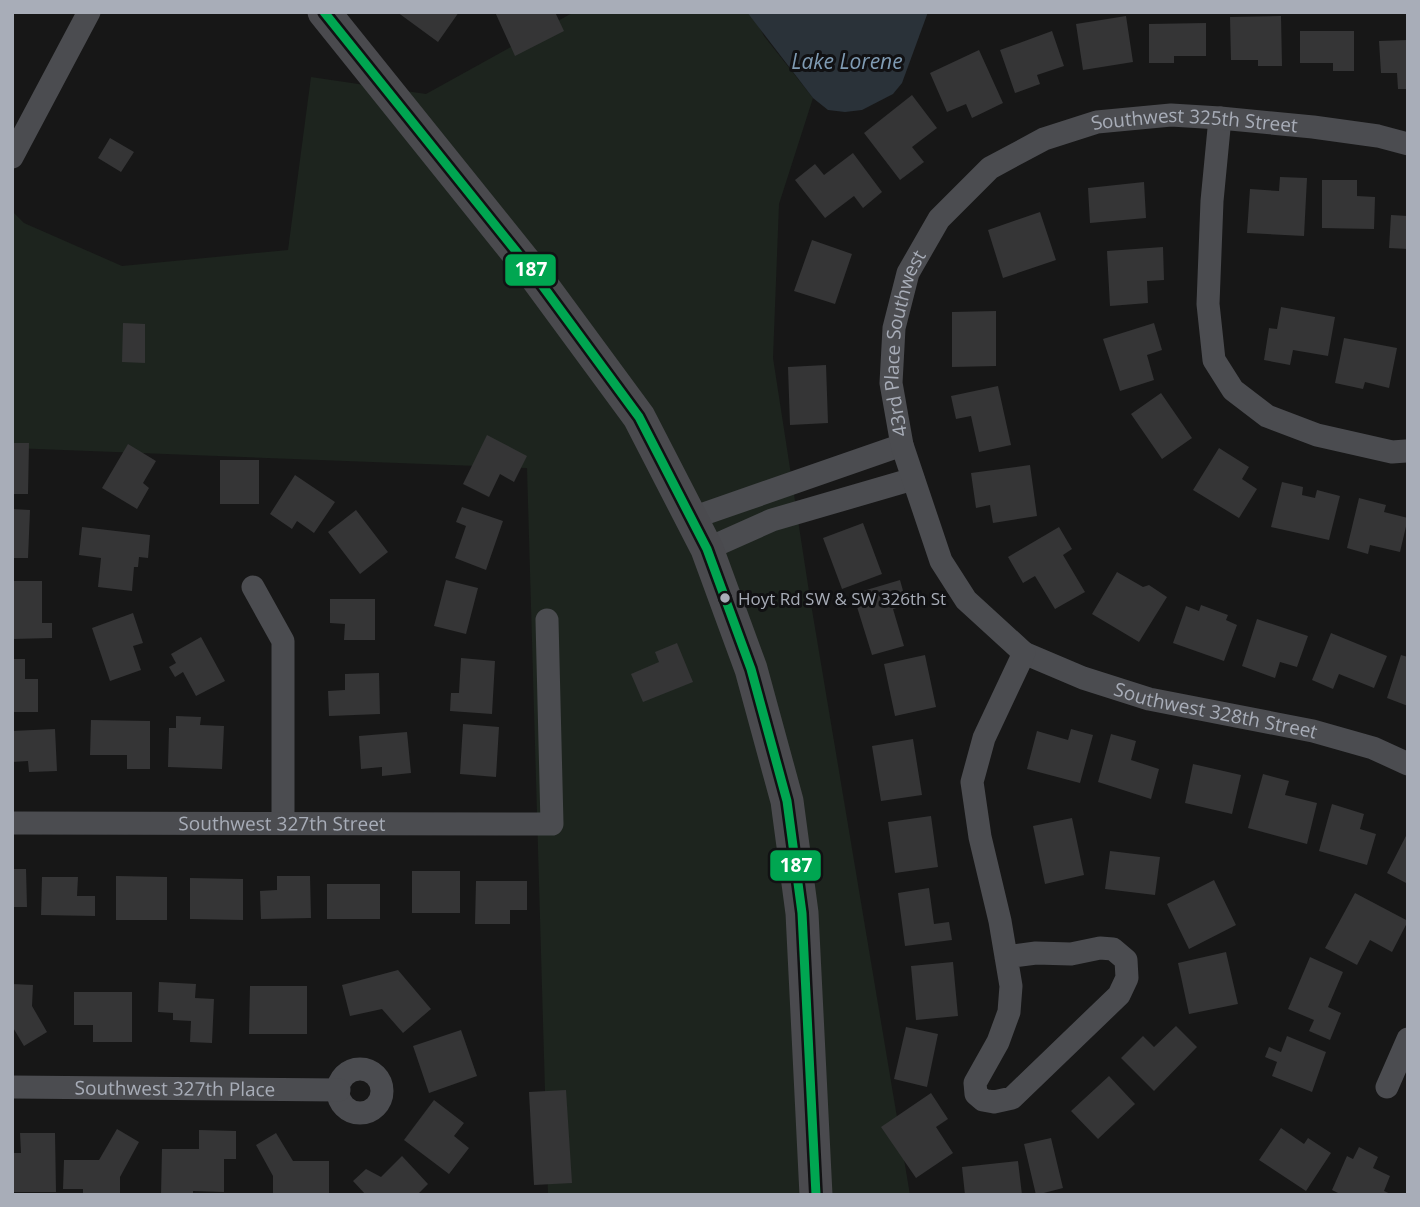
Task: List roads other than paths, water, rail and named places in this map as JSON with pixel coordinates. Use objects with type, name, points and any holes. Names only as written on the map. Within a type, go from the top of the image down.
[{"type":"main road","points":[[324,12],[528,266],[639,416],[708,549],[751,669],[786,801],[802,913],[816,1195]]},
{"type":"street","points":[[12,158],[89,12]]},
{"type":"street","name":"Southwest 325th Street","points":[[990,168],[1044,139],[1097,122],[1171,115],[1313,127],[1378,136],[1408,144]]},
{"type":"street","points":[[1220,118],[1212,201],[1208,304],[1214,360],[1233,390],[1267,416],[1317,435],[1392,452],[1407,448]]},
{"type":"street","name":"43rd Place Southwest","points":[[990,168],[939,219],[908,272],[894,328],[891,383],[902,445],[940,561],[966,600],[1024,653]]},
{"type":"street","points":[[692,519],[902,445]]},
{"type":"street","points":[[708,549],[772,520],[913,479]]},
{"type":"street","points":[[253,587],[283,641],[283,824]]},
{"type":"street","name":"Southwest 327th Street","points":[[12,822],[552,824],[547,620]]},
{"type":"street","points":[[1006,957],[1113,949],[1126,960],[1127,978],[1119,995],[1012,1098],[994,1102],[983,1100],[976,1094],[975,1083],[998,1042],[1009,1012],[1011,986],[980,837],[972,782],[984,738],[1024,653]]},
{"type":"street","name":"Southwest 328th Street","points":[[1024,653],[1083,678],[1149,699],[1313,731],[1373,747],[1408,764]]},
{"type":"street","points":[[1387,1087],[1408,1039]]},
{"type":"street","name":"Southwest 327th Place","points":[[12,1087],[339,1090]]},
{"type":"water","name":"Lake Lorene","points":[[747,12],[928,12],[902,83],[893,94],[862,110],[845,112],[828,110],[813,98]]},
{"type":"place","name":"Hoyt Rd SW & SW 326th St","points":[[725,598]]}]
